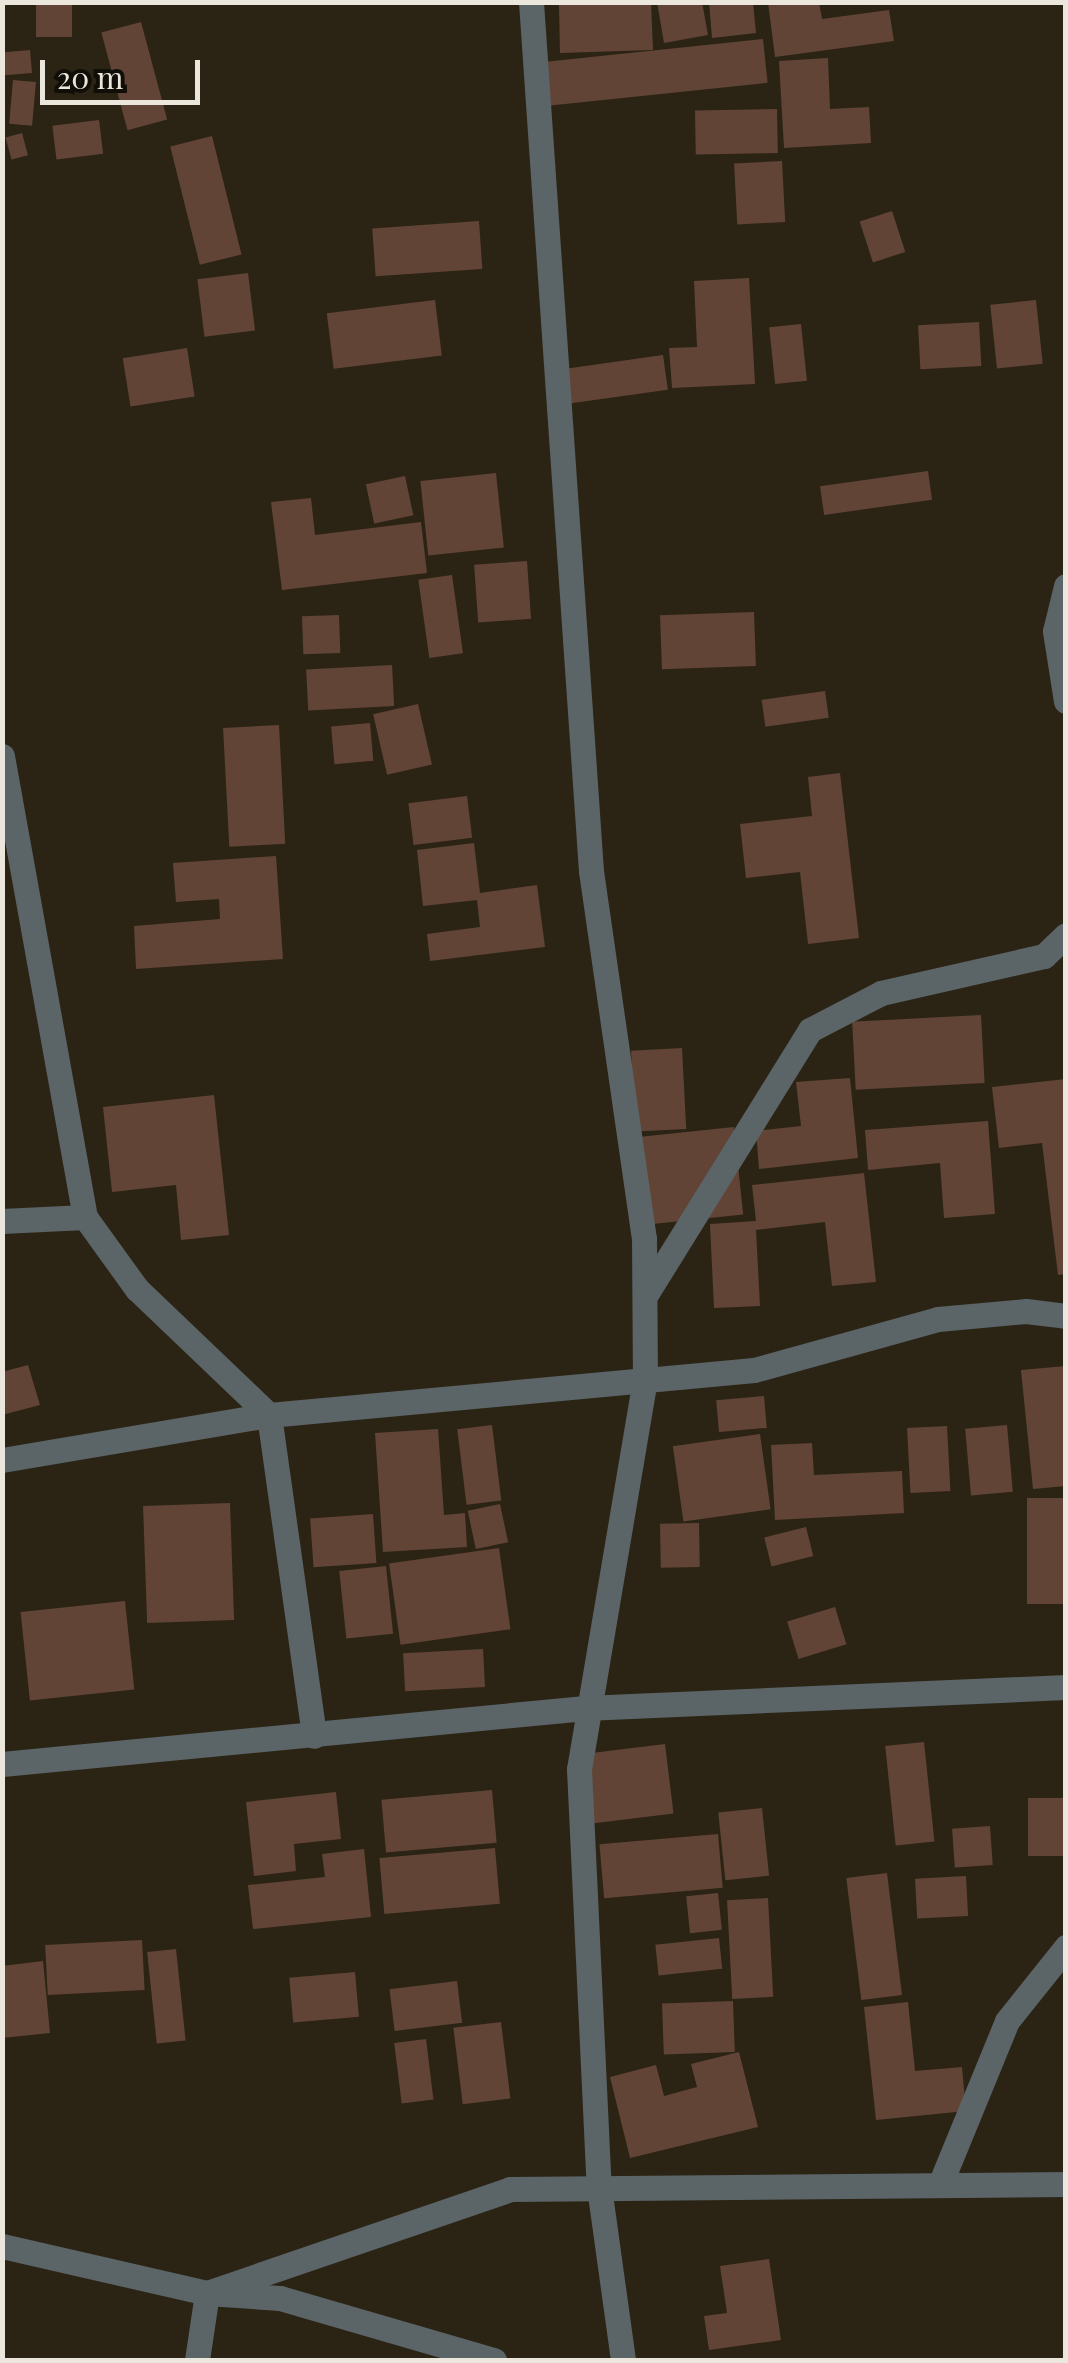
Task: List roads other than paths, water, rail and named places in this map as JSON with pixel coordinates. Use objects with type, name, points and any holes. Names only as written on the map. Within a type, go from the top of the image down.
[{"type":"street","points":[[532,2],[591,871],[644,1239],[645,1379],[585,1708],[580,1894],[599,2186],[623,2360]]},
{"type":"street","points":[[1066,586],[1055,631],[1066,701]]},
{"type":"street","points":[[2,756],[85,1217],[137,1290],[268,1415],[314,1736]]},
{"type":"street","points":[[644,1298],[810,1030],[881,994],[1044,956],[1066,935]]},
{"type":"street","points":[[2,1221],[85,1217]]},
{"type":"street","points":[[2,1460],[268,1415],[754,1370],[938,1319],[1026,1311],[1066,1316]]},
{"type":"street","points":[[2,1764],[585,1708],[1066,1688]]},
{"type":"street","points":[[941,2182],[1006,2022],[1066,1947]]},
{"type":"street","points":[[207,2292],[510,2189],[941,2182],[1066,2184]]},
{"type":"street","points":[[2,2246],[207,2292],[280,2298],[494,2360]]},
{"type":"street","points":[[197,2360],[207,2292]]}]
